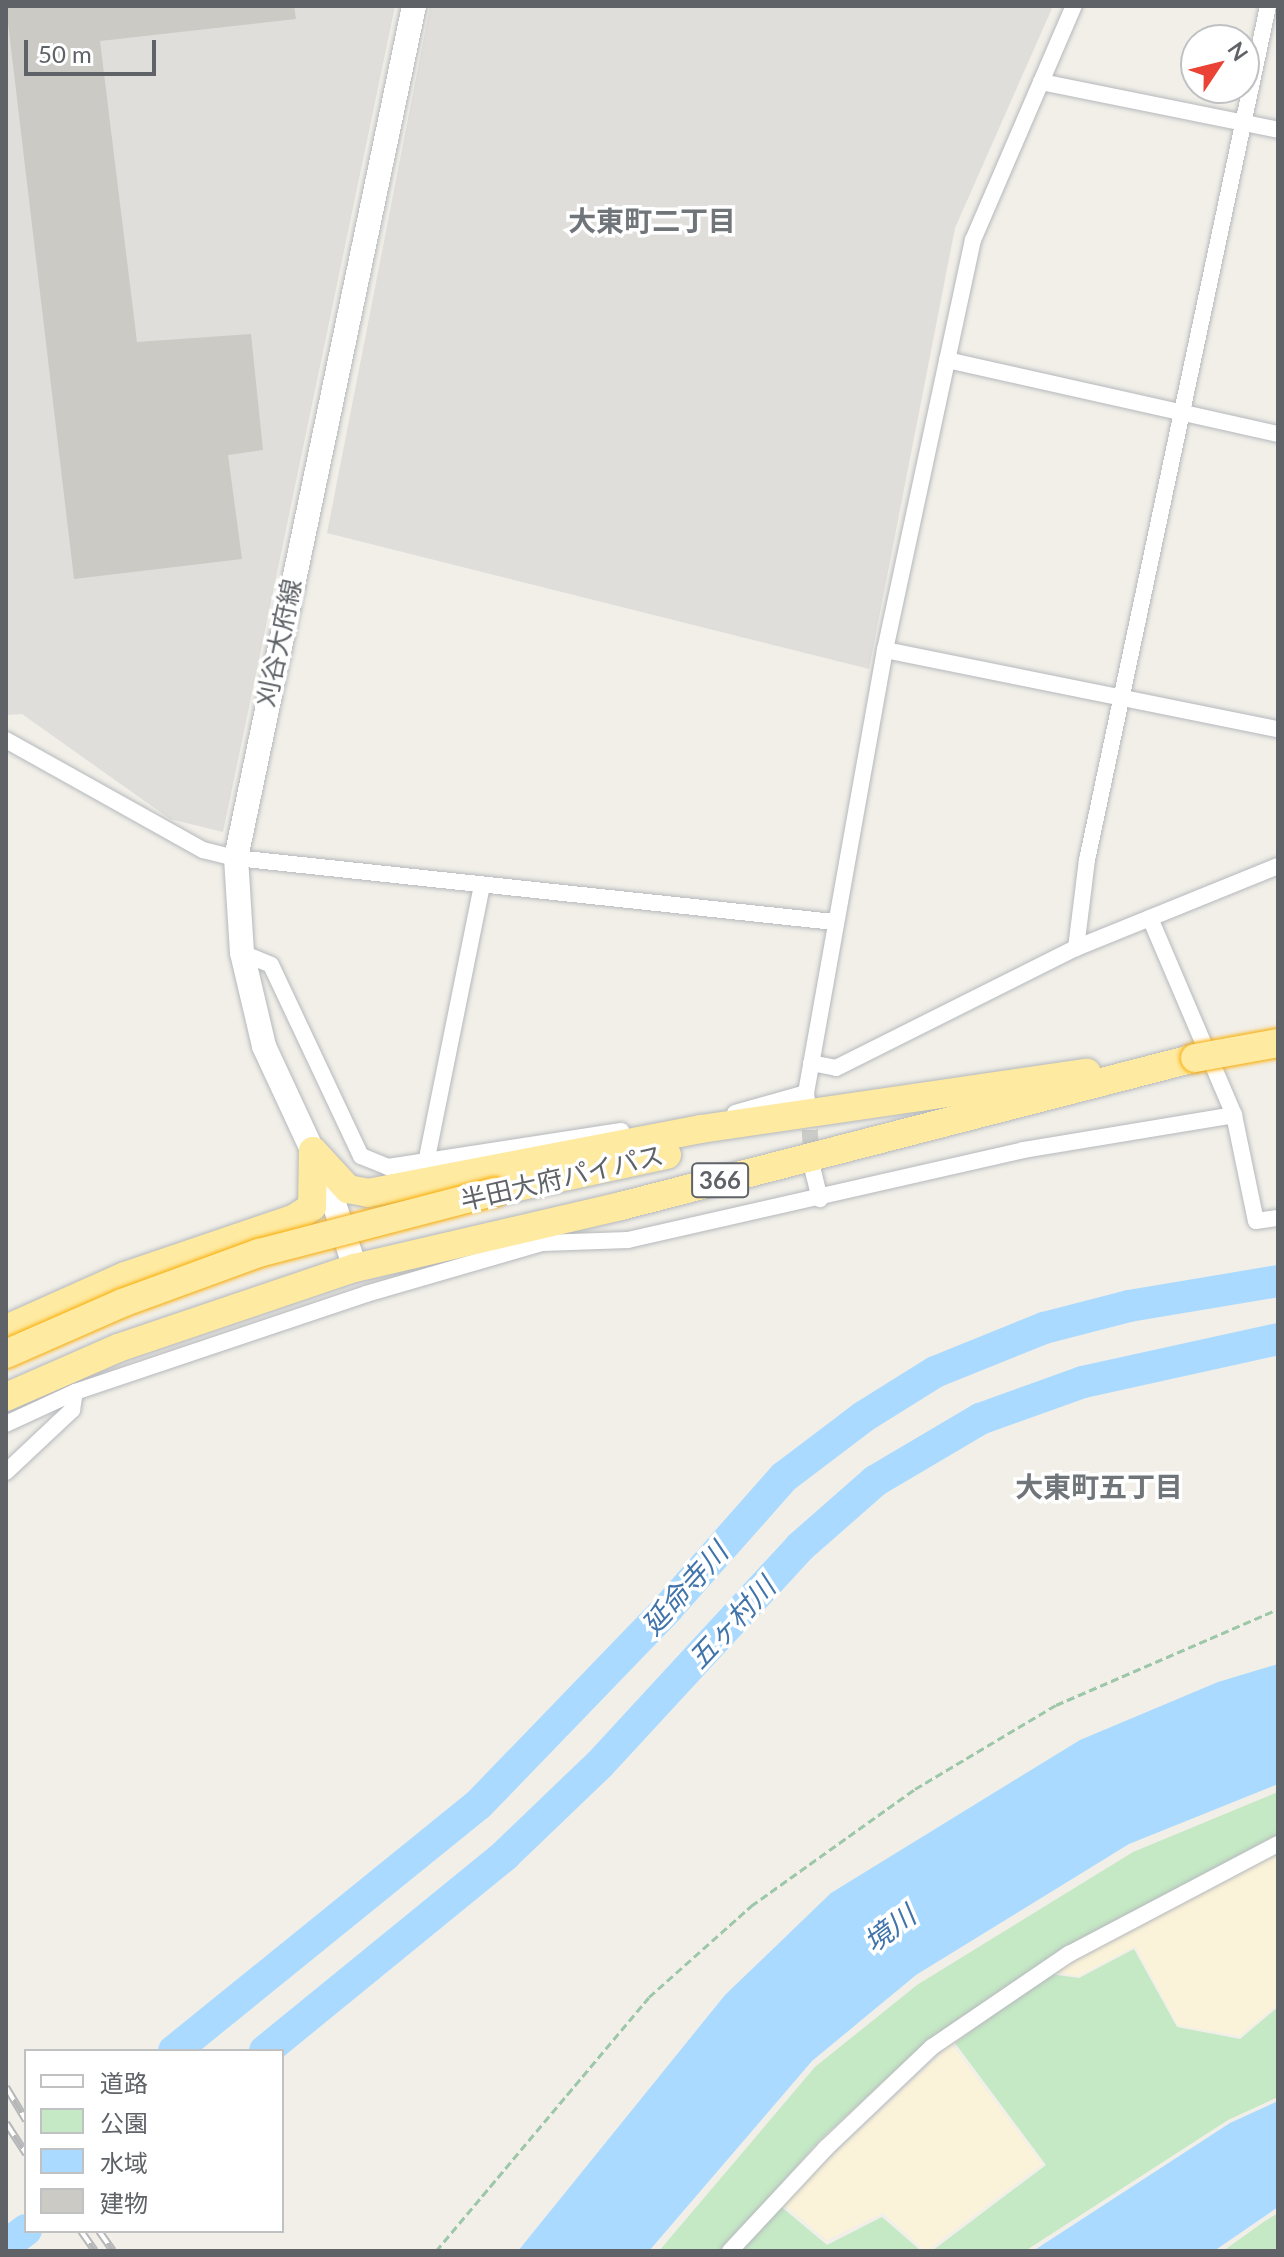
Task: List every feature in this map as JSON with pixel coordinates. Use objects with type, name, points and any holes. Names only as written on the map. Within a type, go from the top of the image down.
[{"type":"highway","name":"半田大府パイパス","points":[[6,1354],[122,1303],[259,1253],[494,1192],[657,1156],[1278,1043]]},
{"type":"highway","name":"366","points":[[313,1151],[348,1189],[368,1193],[701,1129],[1195,1058]]},
{"type":"highway","name":"366","points":[[6,1397],[118,1348],[355,1268],[621,1206],[1195,1058]]},
{"type":"highway","points":[[6,1329],[125,1276],[295,1218],[312,1207],[313,1151]]},
{"type":"main road","name":"刈谷大府線","points":[[355,1268],[313,1151],[264,1046],[242,953],[236,858],[414,6]]},
{"type":"street","points":[[242,953],[271,965],[361,1156],[388,1167],[427,1158],[724,1116],[807,1097],[834,922],[885,650],[973,240],[1074,6]]},
{"type":"street","points":[[1076,948],[1087,860],[1124,698],[1268,6]]},
{"type":"street","points":[[1041,82],[1278,130]]},
{"type":"street","points":[[947,360],[1278,434]]},
{"type":"street","points":[[885,650],[1278,729]]},
{"type":"street","points":[[6,740],[203,850],[236,858],[834,922]]},
{"type":"street","points":[[811,1063],[836,1068],[1076,948],[1278,866]]},
{"type":"street","points":[[427,1158],[482,885]]},
{"type":"street","points":[[1150,918],[1234,1115],[1256,1221],[1278,1218]]},
{"type":"street","points":[[6,1424],[75,1392],[366,1294],[542,1243],[628,1240],[820,1199],[1023,1150],[1234,1115]]},
{"type":"street","points":[[813,1171],[820,1199]]},
{"type":"street","points":[[6,1472],[72,1410],[75,1392]]},
{"type":"street","points":[[730,2251],[826,2148],[932,2047],[1069,1954],[1278,1844]]},
{"type":"path","points":[[436,2251],[649,1997],[751,1906],[915,1789],[1056,1705],[1278,1609]]},
{"type":"shaded area","points":[[6,6],[395,6],[223,832],[170,819],[22,714],[6,715]]},
{"type":"shaded area","points":[[430,6],[1053,6],[955,228],[869,669],[327,533]]},
{"type":"green space","points":[[1278,1792],[1278,1837],[1065,1947],[926,2042],[819,2141],[721,2251],[659,2251],[815,2067],[917,1985],[1133,1852]]},
{"type":"green space","points":[[1134,1949],[1177,2027],[1240,2039],[1278,2007],[1278,2097],[1228,2120],[1025,2251],[932,2251],[1046,2165],[955,2043],[1050,1974],[1079,1978]]},
{"type":"green space","points":[[779,2205],[827,2245],[882,2217],[921,2251],[737,2251]]},
{"type":"green space","points":[[1278,2213],[1278,2251],[1223,2251],[1265,2221]]},
{"type":"sand","points":[[1278,1848],[1278,2004],[1239,2036],[1178,2025],[1135,1946],[1078,1976],[1052,1971]]},
{"type":"sand","points":[[951,2044],[1042,2164],[926,2251],[883,2213],[827,2240],[782,2203]]},
{"type":"water","name":"境川","points":[[1278,1664],[1278,1784],[1129,1844],[916,1975],[812,2061],[649,2251],[518,2251],[725,1995],[831,1893],[1080,1740],[1218,1682]]},
{"type":"water","points":[[1278,2101],[1278,2207],[1214,2251],[1033,2251],[1230,2123]]},
{"type":"building","points":[[6,6],[294,6],[296,19],[100,41],[137,342],[251,334],[263,450],[228,455],[242,559],[74,579]]},
{"type":"waterway","name":"延命寺川","points":[[176,2049],[478,1805],[668,1608],[784,1477],[863,1417],[935,1372],[1044,1328],[1129,1306],[1278,1281]]},
{"type":"waterway","name":"五ヶ村川","points":[[267,2049],[505,1855],[599,1765],[800,1547],[875,1481],[980,1419],[1083,1382],[1278,1339]]},
{"type":"waterway","name":"五ヶ村川","points":[[6,2245],[24,2232]]},
{"type":"tunnel","points":[[808,1106],[812,1163]]},
{"type":"railway","points":[[6,2087],[24,2117]]},
{"type":"railway","points":[[6,2123],[24,2151]]},
{"type":"railway","points":[[82,2233],[95,2251]]},
{"type":"railway","points":[[100,2233],[113,2251]]},
{"type":"district","name":"大東町二丁目","points":[[652,220]]},
{"type":"district","name":"大東町五丁目","points":[[1099,1486]]}]
